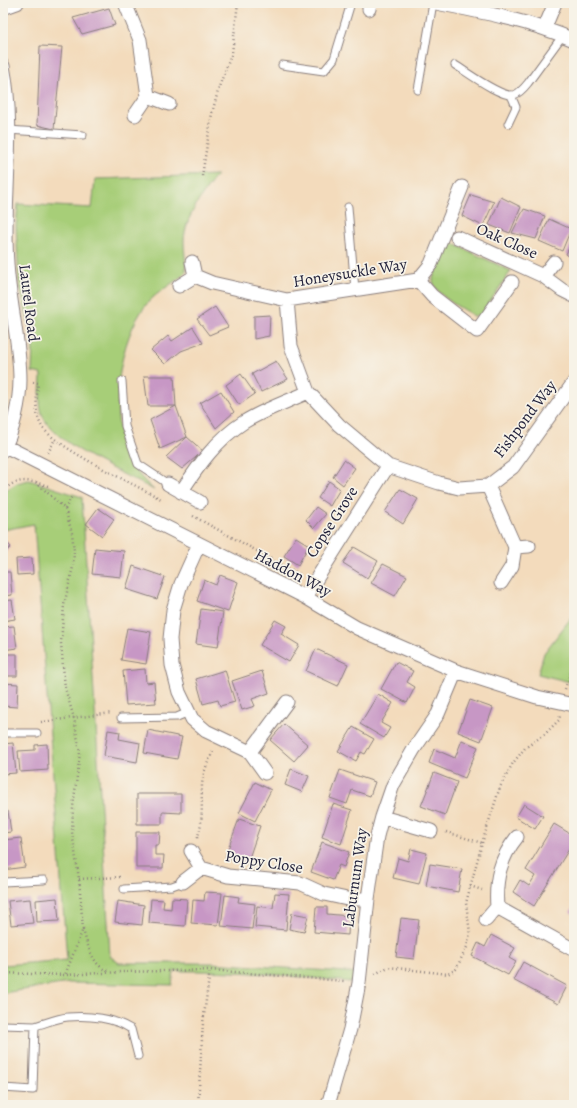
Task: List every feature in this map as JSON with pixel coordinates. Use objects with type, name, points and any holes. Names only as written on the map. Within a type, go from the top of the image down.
[{"type":"street","points":[[3,8],[17,3]]},
{"type":"street","points":[[125,3],[140,40],[148,96],[135,115]]},
{"type":"street","points":[[436,3],[545,27],[568,37]]},
{"type":"street","points":[[545,27],[555,3]]},
{"type":"street","name":"Laurel Road","points":[[3,66],[6,84],[8,130],[5,161],[7,263],[18,349],[20,381],[16,411],[4,448]]},
{"type":"street","points":[[148,96],[169,104]]},
{"type":"street","name":"Honeysuckle Way","points":[[195,276],[212,283],[287,300],[418,280],[431,264],[462,188]]},
{"type":"street","name":"Oak Close","points":[[457,237],[543,276],[574,296]]},
{"type":"street","points":[[179,286],[195,276],[192,262]]},
{"type":"street","name":"Oak Close","points":[[543,276],[554,262]]},
{"type":"street","name":"Honeysuckle Way","points":[[418,280],[432,296],[477,331],[512,282]]},
{"type":"street","name":"Honeysuckle Way","points":[[287,300],[291,346],[308,392],[339,425],[388,466]]},
{"type":"street","name":"Fishpond Way","points":[[488,486],[513,467],[574,382]]},
{"type":"street","points":[[181,492],[198,466],[223,439],[244,422],[308,392]]},
{"type":"street","name":"Haddon Way","points":[[4,448],[305,597],[357,628],[456,671],[568,704]]},
{"type":"street","points":[[388,466],[459,488],[488,486],[515,547],[512,566],[501,583]]},
{"type":"street","name":"Copse Grove","points":[[305,597],[388,466]]},
{"type":"street","points":[[168,484],[200,502]]},
{"type":"street","points":[[199,544],[181,584],[173,610],[170,639],[174,672],[179,692],[192,719],[206,731],[250,752],[265,773]]},
{"type":"street","points":[[515,547],[529,546]]},
{"type":"street","name":"Laburnum Way","points":[[328,1105],[348,1036],[359,983],[368,899],[377,836],[382,817],[393,784],[414,749],[438,714],[456,671]]},
{"type":"street","points":[[250,752],[287,702]]},
{"type":"street","points":[[382,817],[431,831]]},
{"type":"street","points":[[486,920],[498,907],[498,872],[509,847],[517,837]]},
{"type":"street","name":"Poppy Close","points":[[191,851],[201,868],[228,876],[300,883],[324,894],[347,899],[368,899]]},
{"type":"street","name":"Poppy Close","points":[[183,882],[201,868]]},
{"type":"street","points":[[498,907],[574,950]]},
{"type":"lane","points":[[282,65],[324,71],[334,59],[351,3]]},
{"type":"lane","points":[[418,90],[433,3]]},
{"type":"lane","points":[[455,65],[502,94],[511,95],[522,90],[568,37]]},
{"type":"lane","points":[[508,124],[516,107],[511,95]]},
{"type":"lane","points":[[8,130],[83,135]]},
{"type":"lane","points":[[348,207],[355,290]]},
{"type":"lane","points":[[122,381],[125,426],[138,464],[168,484]]},
{"type":"lane","points":[[121,718],[177,717],[189,712]]},
{"type":"lane","points":[[3,733],[37,733]]},
{"type":"lane","points":[[3,882],[44,880]]},
{"type":"lane","points":[[124,889],[172,886],[183,882]]},
{"type":"lane","points":[[3,1025],[35,1026],[68,1017],[91,1017],[119,1022],[131,1029],[138,1056]]},
{"type":"lane","points":[[3,1088],[33,1090],[35,1026]]},
{"type":"path","points":[[202,176],[212,113],[220,84],[232,53],[238,3]]},
{"type":"path","points":[[36,482],[65,509],[72,532],[74,551],[73,567],[64,605],[61,643],[65,688],[74,718],[80,753],[73,807],[72,832],[79,879],[83,929],[90,950],[99,966],[106,971],[120,972]]},
{"type":"path","points":[[65,509],[74,493]]},
{"type":"path","points":[[3,973],[65,975],[210,970],[322,978],[359,983],[388,967],[448,974],[456,969],[467,947],[470,933],[466,904],[482,843],[500,787],[513,763],[525,748],[545,734],[559,720],[568,704],[567,682],[574,662]]},
{"type":"path","points":[[74,718],[113,713]]},
{"type":"path","points":[[191,851],[198,835],[202,784],[207,763],[221,738]]},
{"type":"path","points":[[431,831],[444,832],[482,843]]},
{"type":"path","points":[[65,975],[83,929]]},
{"type":"path","points":[[198,1105],[203,1023],[210,970]]},
{"type":"green space","points":[[217,175],[191,214],[185,232],[184,241],[186,272],[150,300],[146,305],[129,336],[123,355],[118,394],[120,432],[129,460],[141,477],[154,490],[74,447],[48,425],[42,414],[40,399],[41,374],[32,372],[33,343],[19,282],[16,226],[18,204],[92,208],[95,179]]},
{"type":"green space","points":[[450,242],[511,271],[480,316],[474,316],[456,305],[437,290],[434,285],[434,276]]},
{"type":"green space","points":[[29,480],[82,497],[110,956],[119,963],[211,963],[361,973],[359,983],[267,974],[220,971],[174,971],[172,985],[69,983],[3,993],[3,965],[67,960],[34,524],[3,530],[3,492],[17,483]]},
{"type":"green space","points":[[574,614],[574,683],[538,674],[544,653]]},
{"type":"building","points":[[109,8],[115,25],[82,34],[73,18]]},
{"type":"building","points":[[40,46],[62,47],[54,129],[37,125]]},
{"type":"building","points":[[471,195],[494,202],[483,226],[462,216]]},
{"type":"building","points":[[501,197],[521,207],[510,233],[489,225]]},
{"type":"building","points":[[524,209],[545,216],[536,239],[512,233]]},
{"type":"building","points":[[549,219],[571,229],[562,251],[539,241]]},
{"type":"building","points":[[574,238],[574,260],[566,254]]},
{"type":"building","points":[[215,307],[228,327],[209,335],[197,319]]},
{"type":"building","points":[[270,315],[269,336],[254,339],[254,316]]},
{"type":"building","points":[[193,327],[203,343],[181,351],[165,364],[151,350],[168,336],[172,341]]},
{"type":"building","points":[[276,361],[288,379],[261,392],[252,374]]},
{"type":"building","points":[[241,374],[255,394],[239,405],[226,385]]},
{"type":"building","points":[[144,376],[174,376],[176,406],[148,406]]},
{"type":"building","points":[[221,391],[234,412],[216,428],[200,403]]},
{"type":"building","points":[[176,406],[187,437],[160,449],[150,420]]},
{"type":"building","points":[[187,437],[203,451],[182,469],[166,457]]},
{"type":"building","points":[[344,460],[355,468],[343,485],[333,477]]},
{"type":"building","points":[[329,481],[340,489],[330,506],[318,498]]},
{"type":"building","points":[[400,489],[418,499],[403,524],[385,512]]},
{"type":"building","points":[[316,507],[326,514],[314,528],[306,520]]},
{"type":"building","points":[[98,508],[114,519],[102,536],[86,524]]},
{"type":"building","points":[[296,537],[309,545],[298,565],[284,556]]},
{"type":"building","points":[[3,538],[11,547],[3,554]]},
{"type":"building","points":[[354,547],[378,561],[367,578],[343,563]]},
{"type":"building","points":[[95,548],[124,551],[121,577],[92,574]]},
{"type":"building","points":[[32,558],[33,574],[17,575],[16,559]]},
{"type":"building","points":[[383,564],[407,576],[395,596],[371,583]]},
{"type":"building","points":[[133,566],[165,577],[157,599],[126,589]]},
{"type":"building","points":[[3,572],[10,572],[12,595],[3,596]]},
{"type":"building","points":[[220,575],[238,582],[228,612],[197,601],[204,580],[216,585]]},
{"type":"building","points":[[12,600],[15,619],[3,621],[3,601]]},
{"type":"building","points":[[201,609],[223,612],[218,647],[196,644]]},
{"type":"building","points":[[275,620],[286,626],[281,634],[299,645],[289,662],[260,645]]},
{"type":"building","points":[[14,626],[17,648],[3,650],[3,627]]},
{"type":"building","points":[[127,628],[151,632],[146,664],[121,660]]},
{"type":"building","points":[[316,649],[348,664],[338,686],[306,671]]},
{"type":"building","points":[[3,654],[17,654],[17,676],[3,676]]},
{"type":"building","points":[[396,662],[413,671],[407,682],[415,687],[407,703],[381,689]]},
{"type":"building","points":[[145,669],[146,683],[154,682],[156,703],[126,705],[123,671]]},
{"type":"building","points":[[225,670],[235,702],[220,706],[218,700],[203,704],[196,679]]},
{"type":"building","points":[[262,671],[269,693],[252,699],[255,706],[242,710],[232,681]]},
{"type":"building","points":[[3,683],[18,684],[17,707],[3,706]]},
{"type":"building","points":[[378,694],[393,703],[381,723],[390,728],[384,738],[360,724]]},
{"type":"building","points":[[470,700],[493,708],[481,741],[458,732]]},
{"type":"building","points":[[284,724],[308,745],[294,761],[270,740]]},
{"type":"building","points":[[353,727],[374,739],[365,754],[361,752],[356,761],[338,751]]},
{"type":"building","points":[[108,730],[120,732],[119,739],[140,743],[137,762],[104,756]]},
{"type":"building","points":[[148,730],[182,737],[177,759],[144,753]]},
{"type":"building","points":[[462,740],[478,747],[465,778],[429,763],[434,749],[455,758]]},
{"type":"building","points":[[13,743],[16,773],[3,774],[3,744]]},
{"type":"building","points":[[47,744],[48,770],[20,772],[18,751],[35,750],[35,745]]},
{"type":"building","points":[[291,769],[309,776],[302,792],[285,785]]},
{"type":"building","points":[[340,770],[375,782],[370,796],[352,790],[347,804],[330,798]]},
{"type":"building","points":[[434,773],[457,782],[445,815],[421,806]]},
{"type":"building","points":[[255,782],[271,790],[255,821],[239,813]]},
{"type":"building","points":[[137,794],[181,794],[181,813],[162,812],[162,824],[137,824]]},
{"type":"building","points":[[333,804],[352,810],[341,844],[322,837]]},
{"type":"building","points":[[524,804],[543,816],[535,829],[516,817]]},
{"type":"building","points":[[8,811],[11,832],[3,833],[3,812]]},
{"type":"building","points":[[239,819],[260,826],[247,864],[225,857]]},
{"type":"building","points":[[554,824],[574,836],[574,841],[534,906],[513,892],[520,880],[529,886],[535,876],[526,870]]},
{"type":"building","points":[[136,832],[160,832],[159,845],[155,845],[155,855],[164,855],[163,868],[136,868]]},
{"type":"building","points":[[21,838],[25,867],[3,870],[3,840]]},
{"type":"building","points":[[322,842],[349,852],[344,867],[339,865],[333,880],[311,872]]},
{"type":"building","points":[[411,849],[427,853],[419,884],[393,878],[398,858],[408,861]]},
{"type":"building","points":[[430,864],[462,869],[458,892],[426,886]]},
{"type":"building","points":[[205,892],[222,893],[218,925],[191,923],[193,900],[204,901]]},
{"type":"building","points":[[275,893],[289,894],[286,930],[255,927],[257,906],[273,908]]},
{"type":"building","points":[[225,895],[239,897],[238,902],[255,904],[252,929],[221,926]]},
{"type":"building","points":[[57,898],[59,921],[37,922],[36,900]]},
{"type":"building","points":[[172,898],[187,899],[185,926],[149,923],[151,899],[164,900],[163,908],[171,909]]},
{"type":"building","points":[[30,899],[33,923],[11,925],[8,901]]},
{"type":"building","points":[[118,901],[144,905],[142,925],[115,922]]},
{"type":"building","points":[[574,906],[574,914],[570,912]]},
{"type":"building","points":[[316,907],[327,907],[327,914],[349,916],[348,935],[314,932]]},
{"type":"building","points":[[292,913],[308,916],[304,932],[289,929]]},
{"type":"building","points":[[401,918],[419,920],[414,959],[396,957]]},
{"type":"building","points":[[491,935],[515,948],[509,958],[516,962],[508,975],[472,956],[478,943],[485,947]]},
{"type":"building","points":[[523,962],[567,986],[558,1004],[513,980]]}]
